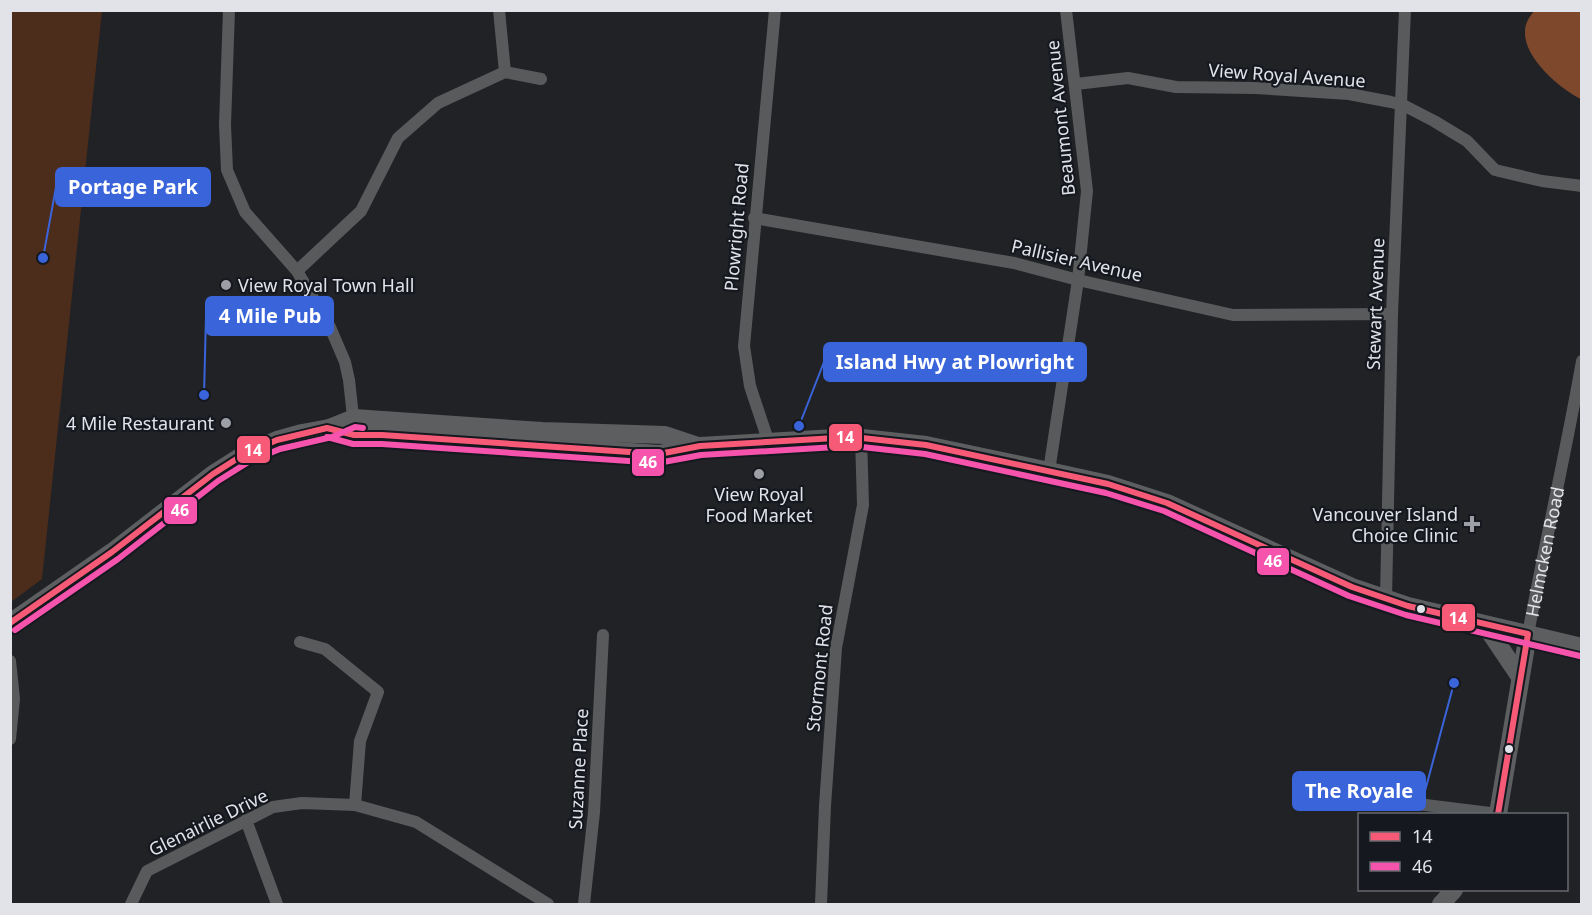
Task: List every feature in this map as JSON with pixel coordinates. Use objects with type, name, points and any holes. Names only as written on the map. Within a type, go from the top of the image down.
[{"type":"main road","points":[[10,623],[112,552],[213,474],[246,453],[277,440],[302,433],[329,428],[354,427],[665,435],[700,446],[861,437],[926,445],[1108,484],[1167,503],[1352,587],[1408,606],[1581,647]]},
{"type":"main road","points":[[1485,625],[1520,677]]},
{"type":"main road","name":"Helmcken Road","points":[[1498,813],[1528,634]]},
{"type":"main road","points":[[1441,904],[1453,891]]},
{"type":"street","points":[[229,10],[225,125],[227,170],[245,212],[297,271],[330,327],[342,353],[349,380],[354,427]]},
{"type":"street","points":[[499,10],[505,72]]},
{"type":"street","name":"Plowright Road","points":[[769,443],[750,386],[744,346],[754,218],[775,10]]},
{"type":"street","name":"Beaumont Avenue","points":[[1049,471],[1078,280],[1088,191],[1066,10]]},
{"type":"street","name":"Stewart Avenue","points":[[1386,598],[1392,315],[1405,10]]},
{"type":"street","points":[[297,271],[361,211],[398,138],[438,103],[505,72],[541,79]]},
{"type":"street","name":"View Royal Avenue","points":[[1076,84],[1128,78],[1176,87],[1255,88],[1349,94],[1400,104],[1467,141],[1495,170],[1542,181],[1581,186]]},
{"type":"street","name":"Pallisier Avenue","points":[[754,218],[1014,263],[1233,315],[1392,315]]},
{"type":"street","name":"Helmcken Road","points":[[1528,634],[1579,386],[1581,361]]},
{"type":"street","name":"Stormont Road","points":[[822,904],[825,806],[836,648],[862,505],[861,437]]},
{"type":"street","name":"Suzanne Place","points":[[584,904],[594,812],[603,635]]},
{"type":"street","points":[[300,642],[325,649],[378,692],[360,741],[355,805]]},
{"type":"street","points":[[10,661],[14,699],[10,739]]},
{"type":"street","points":[[1322,792],[1490,813]]},
{"type":"street","name":"Glenairlie Drive","points":[[131,904],[147,871],[273,807],[302,803],[355,805],[416,822],[548,904]]},
{"type":"street","points":[[246,820],[277,904]]},
{"type":"shaded area","points":[[11,10],[102,11],[42,579],[11,602]]},
{"type":"shaded area","points":[[1535,10],[1581,11],[1581,99],[1563,88],[1545,72],[1530,52],[1525,29]]},
{"type":"transit line","name":"46","points":[[15,630],[118,559],[218,481],[250,461],[280,449],[332,437],[355,427],[363,428]]},
{"type":"transit line","name":"14","points":[[10,623],[112,552],[213,474],[246,453],[277,440],[327,428],[354,435],[659,454],[700,446],[853,437],[926,445],[1108,484],[1167,503],[1352,587],[1408,606],[1528,634],[1498,813]]},
{"type":"transit line","name":"46","points":[[327,437],[353,444],[382,444],[658,463],[701,455],[853,446],[925,454],[1106,493],[1164,511],[1349,596],[1406,615],[1580,656]]},
{"type":"place","name":"Portage Park","points":[[43,258]]},
{"type":"place","name":"View Royal Town Hall","points":[[226,285]]},
{"type":"place","name":"4 Mile Pub","points":[[204,395]]},
{"type":"place","name":"4 Mile Restaurant","points":[[226,423]]},
{"type":"place","name":"Island Hwy at Plowright","points":[[799,426]]},
{"type":"place","name":"View Royal Food Market","points":[[759,474]]},
{"type":"place","name":"Vancouver Island Choice Clinic","points":[[1472,524]]},
{"type":"place","name":"The Royale","points":[[1454,683]]}]
